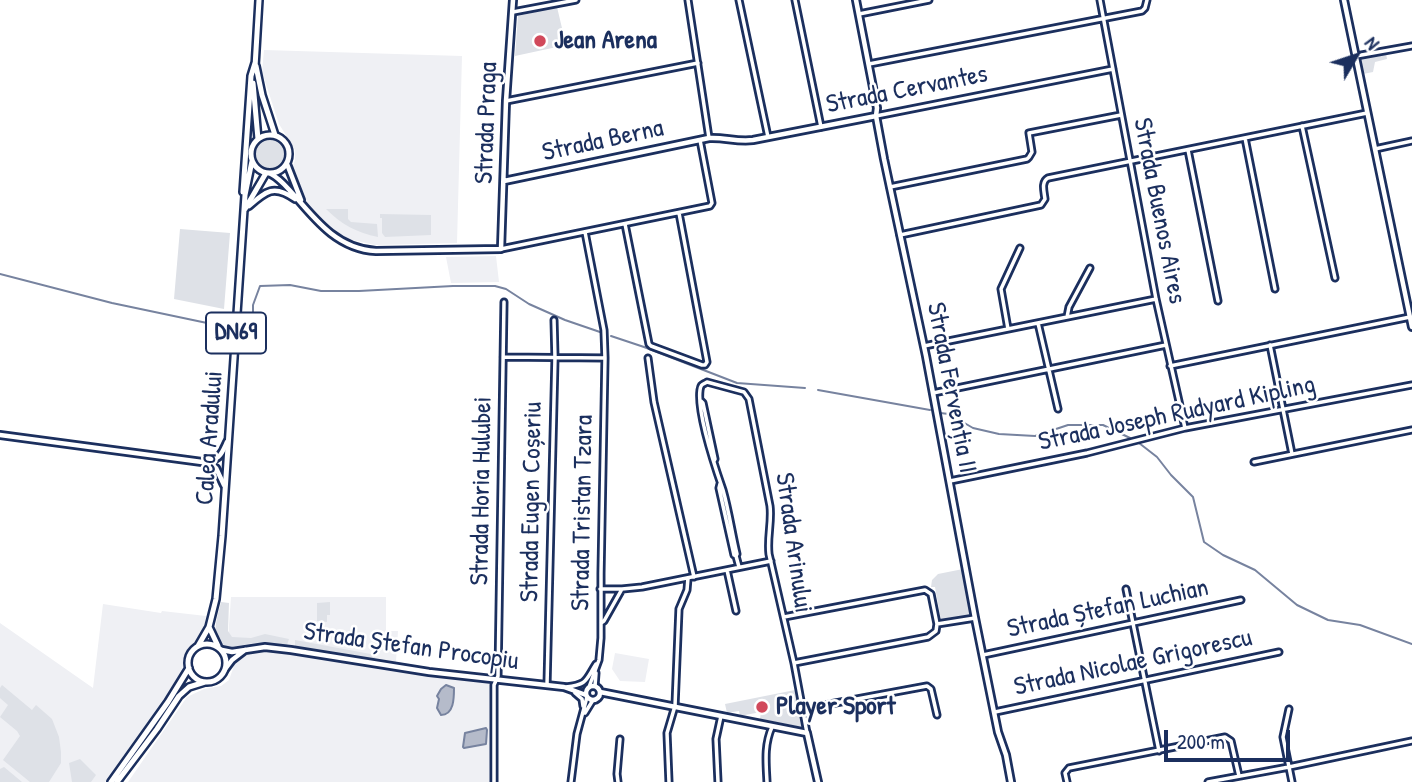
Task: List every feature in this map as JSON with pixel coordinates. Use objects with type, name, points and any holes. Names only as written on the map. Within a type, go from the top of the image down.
[{"type":"main road","name":"DN69","points":[[252,161],[252,147],[258,139],[253,89],[259,0]]},
{"type":"main road","name":"DN69","points":[[255,63],[275,135],[288,145],[290,153],[287,164],[280,171],[268,174]]},
{"type":"main road","name":"DN69","points":[[245,209],[243,199],[248,117],[251,76],[255,63]]},
{"type":"main road","points":[[258,139],[275,135]]},
{"type":"main road","points":[[252,161],[258,169],[268,174]]},
{"type":"main road","name":"Calea Aradului","points":[[198,646],[209,627],[216,599],[245,195],[252,161]]},
{"type":"main road","name":"Calea Aradului","points":[[245,209],[268,174]]},
{"type":"main road","points":[[117,782],[179,696],[189,687],[216,680],[226,668],[227,662],[209,627]]},
{"type":"main road","points":[[198,646],[208,643],[220,648]]},
{"type":"main road","name":"DN69","points":[[111,782],[189,668],[189,656],[198,646]]},
{"type":"main road","points":[[189,668],[195,677],[205,682]]},
{"type":"street","name":"Strada Praga","points":[[501,248],[506,101],[513,0]]},
{"type":"street","points":[[512,12],[576,0]]},
{"type":"street","points":[[688,0],[709,138]]},
{"type":"street","points":[[738,0],[768,137]]},
{"type":"street","points":[[794,0],[821,127]]},
{"type":"street","name":"Strada Fervenția II","points":[[856,0],[877,108],[876,116],[924,346],[975,618],[1011,782]]},
{"type":"street","points":[[859,14],[929,0]]},
{"type":"street","name":"Strada Buenos Aires","points":[[1100,0],[1156,299],[1185,428]]},
{"type":"street","points":[[869,64],[1142,10],[1147,0]]},
{"type":"street","points":[[1344,0],[1412,327]]},
{"type":"street","points":[[1356,56],[1412,46]]},
{"type":"street","points":[[506,101],[698,62]]},
{"type":"street","name":"Strada Cervantes","points":[[709,138],[722,137],[736,142],[768,137],[1112,69]]},
{"type":"street","points":[[900,235],[1041,205],[1045,199],[1043,184],[1048,178],[1367,113]]},
{"type":"street","points":[[890,187],[1027,159],[1032,152],[1029,133],[1121,115]]},
{"type":"street","points":[[1302,126],[1335,278]]},
{"type":"street","name":"Strada Berna","points":[[504,181],[709,138]]},
{"type":"street","points":[[1245,138],[1275,289]]},
{"type":"street","points":[[268,174],[280,179],[320,225],[347,244],[360,249],[376,251],[501,248],[711,205],[700,140]]},
{"type":"street","points":[[1375,149],[1412,141]]},
{"type":"street","points":[[1188,150],[1218,301]]},
{"type":"street","points":[[287,164],[302,204]]},
{"type":"street","points":[[245,209],[262,194],[271,191],[283,192],[302,204]]},
{"type":"street","points":[[625,224],[649,344],[705,365],[707,362],[678,213]]},
{"type":"street","name":"Strada Tristan Tzara","points":[[585,232],[604,330],[605,359],[601,623],[599,660],[590,687]]},
{"type":"street","points":[[1008,330],[1001,289],[1020,248]]},
{"type":"street","points":[[1067,317],[1069,307],[1090,268]]},
{"type":"street","points":[[924,346],[1156,299]]},
{"type":"street","name":"Strada Horia Hulubei","points":[[494,782],[504,302]]},
{"type":"street","points":[[1170,366],[1410,317]]},
{"type":"street","name":"Strada Eugen Coșeriu","points":[[547,685],[554,320]]},
{"type":"street","points":[[1038,323],[1058,409]]},
{"type":"street","points":[[933,393],[1166,345]]},
{"type":"street","points":[[1269,345],[1293,454]]},
{"type":"street","points":[[503,357],[605,359]]},
{"type":"street","points":[[648,358],[654,402],[691,578],[679,609],[675,706],[667,733],[669,782]]},
{"type":"street","name":"Strada Arinului","points":[[739,568],[701,401],[700,389],[709,382],[744,392],[748,396],[770,506],[768,543],[771,561],[818,782]]},
{"type":"street","name":"Strada Joseph Rudyard Kipling","points":[[950,481],[1087,453],[1185,428],[1412,385]]},
{"type":"street","points":[[1254,462],[1412,430]]},
{"type":"street","points":[[0,435],[202,461],[213,460],[219,456],[229,438]]},
{"type":"street","points":[[202,461],[216,468],[225,489]]},
{"type":"street","points":[[600,589],[642,587],[771,561]]},
{"type":"street","points":[[727,570],[736,611]]},
{"type":"street","points":[[601,623],[622,589]]},
{"type":"street","points":[[1126,589],[1159,751]]},
{"type":"street","points":[[784,617],[925,590],[931,594],[937,624],[936,631],[928,637],[794,663]]},
{"type":"street","name":"Strada Ștefan Luchian","points":[[983,655],[1241,600]]},
{"type":"street","points":[[937,624],[975,618]]},
{"type":"street","name":"Strada Ștefan Procopiu","points":[[220,648],[232,652],[265,647],[291,650],[429,672],[564,687],[589,698]]},
{"type":"street","points":[[226,668],[246,649]]},
{"type":"street","name":"Strada Nicolae Grigorescu","points":[[995,712],[1279,652]]},
{"type":"street","points":[[564,687],[578,686],[585,682],[599,660]]},
{"type":"street","points":[[803,709],[927,686],[931,689],[937,715]]},
{"type":"street","points":[[564,687],[580,696],[584,714]]},
{"type":"street","points":[[590,687],[599,695]]},
{"type":"street","points":[[571,782],[577,734],[590,687]]},
{"type":"street","name":"Strada Ștefan Procopiu","points":[[571,689],[590,687]]},
{"type":"street","points":[[589,698],[608,694],[807,733]]},
{"type":"street","points":[[1289,709],[1283,737],[1292,782]]},
{"type":"street","points":[[718,782],[716,739],[721,716]]},
{"type":"street","points":[[767,782],[765,751],[772,727]]},
{"type":"street","points":[[1067,782],[1065,773],[1069,768],[1225,737],[1231,741],[1239,776]]},
{"type":"street","points":[[618,782],[620,739]]},
{"type":"street","points":[[1208,782],[1412,741]]},
{"type":"shaded area","points":[[557,7],[566,45],[515,56],[518,16]]},
{"type":"shaded area","points":[[264,50],[462,56],[457,243],[375,245],[348,239],[322,222],[307,203],[292,168],[295,150],[279,124],[262,72]]},
{"type":"shaded area","points":[[1386,53],[1387,59],[1375,62],[1373,72],[1363,74],[1360,59]]},
{"type":"shaded area","points":[[270,138],[281,143],[286,154],[281,165],[270,170],[259,165],[254,154],[259,143]]},
{"type":"shaded area","points":[[326,209],[348,209],[348,219],[351,222],[377,224],[378,237],[350,227]]},
{"type":"shaded area","points":[[380,214],[431,215],[431,235],[385,237]]},
{"type":"shaded area","points":[[180,229],[230,233],[224,309],[174,299]]},
{"type":"shaded area","points":[[496,256],[499,282],[451,283],[446,257]]},
{"type":"shaded area","points":[[963,569],[970,613],[941,620],[935,587],[931,587],[932,580],[938,574]]},
{"type":"shaded area","points":[[231,597],[386,597],[386,631],[398,631],[396,662],[494,677],[491,782],[128,782],[187,697],[204,689],[221,686],[229,680],[235,663],[228,639]]},
{"type":"shaded area","points":[[221,602],[229,603],[228,631],[232,637],[251,638],[265,634],[289,639],[287,645],[222,644],[218,641],[216,631]]},
{"type":"shaded area","points":[[330,602],[327,622],[317,621],[317,603]]},
{"type":"shaded area","points":[[103,604],[161,613],[206,616],[204,629],[201,637],[187,650],[181,676],[105,782],[0,782],[0,623],[93,688]]},
{"type":"shaded area","points":[[295,640],[376,655],[372,659],[295,647]]},
{"type":"shaded area","points":[[615,653],[649,659],[645,682],[620,681],[612,669]]},
{"type":"shaded area","points":[[2,685],[32,710],[36,705],[52,719],[59,737],[61,763],[49,782],[30,782],[3,760],[20,736],[0,717],[8,705],[0,698]]},
{"type":"shaded area","name":"Player Sport","points":[[795,690],[802,727],[760,719],[761,712],[740,716],[739,711],[727,713],[725,704]]},
{"type":"shaded area","points":[[80,759],[96,775],[91,782],[72,782],[69,763]]},
{"type":"shaded area","points":[[4,767],[22,782],[0,782],[0,769]]},
{"type":"water","points":[[446,685],[454,688],[453,701],[449,712],[441,715],[437,708],[437,696]]},
{"type":"water","points":[[486,728],[486,744],[463,747],[465,733]]},
{"type":"waterway","points":[[0,274],[112,303],[226,327]]},
{"type":"waterway","points":[[244,329],[253,329],[253,305],[260,286],[290,285],[321,291],[495,286],[506,289],[529,304],[565,320],[600,332]]},
{"type":"waterway","points":[[611,336],[737,383],[805,388]]},
{"type":"waterway","points":[[818,390],[930,410]]},
{"type":"waterway","points":[[940,413],[949,414],[973,428],[999,434],[1035,436],[1068,425],[1103,425],[1130,438]]},
{"type":"waterway","points":[[1139,443],[1157,457],[1193,497],[1204,542],[1223,555],[1255,570],[1297,605],[1328,620],[1360,625],[1412,644]]},
{"type":"place","name":"Jean Arena","points":[[540,41]]},
{"type":"place","name":"Player Sport","points":[[762,707]]}]
